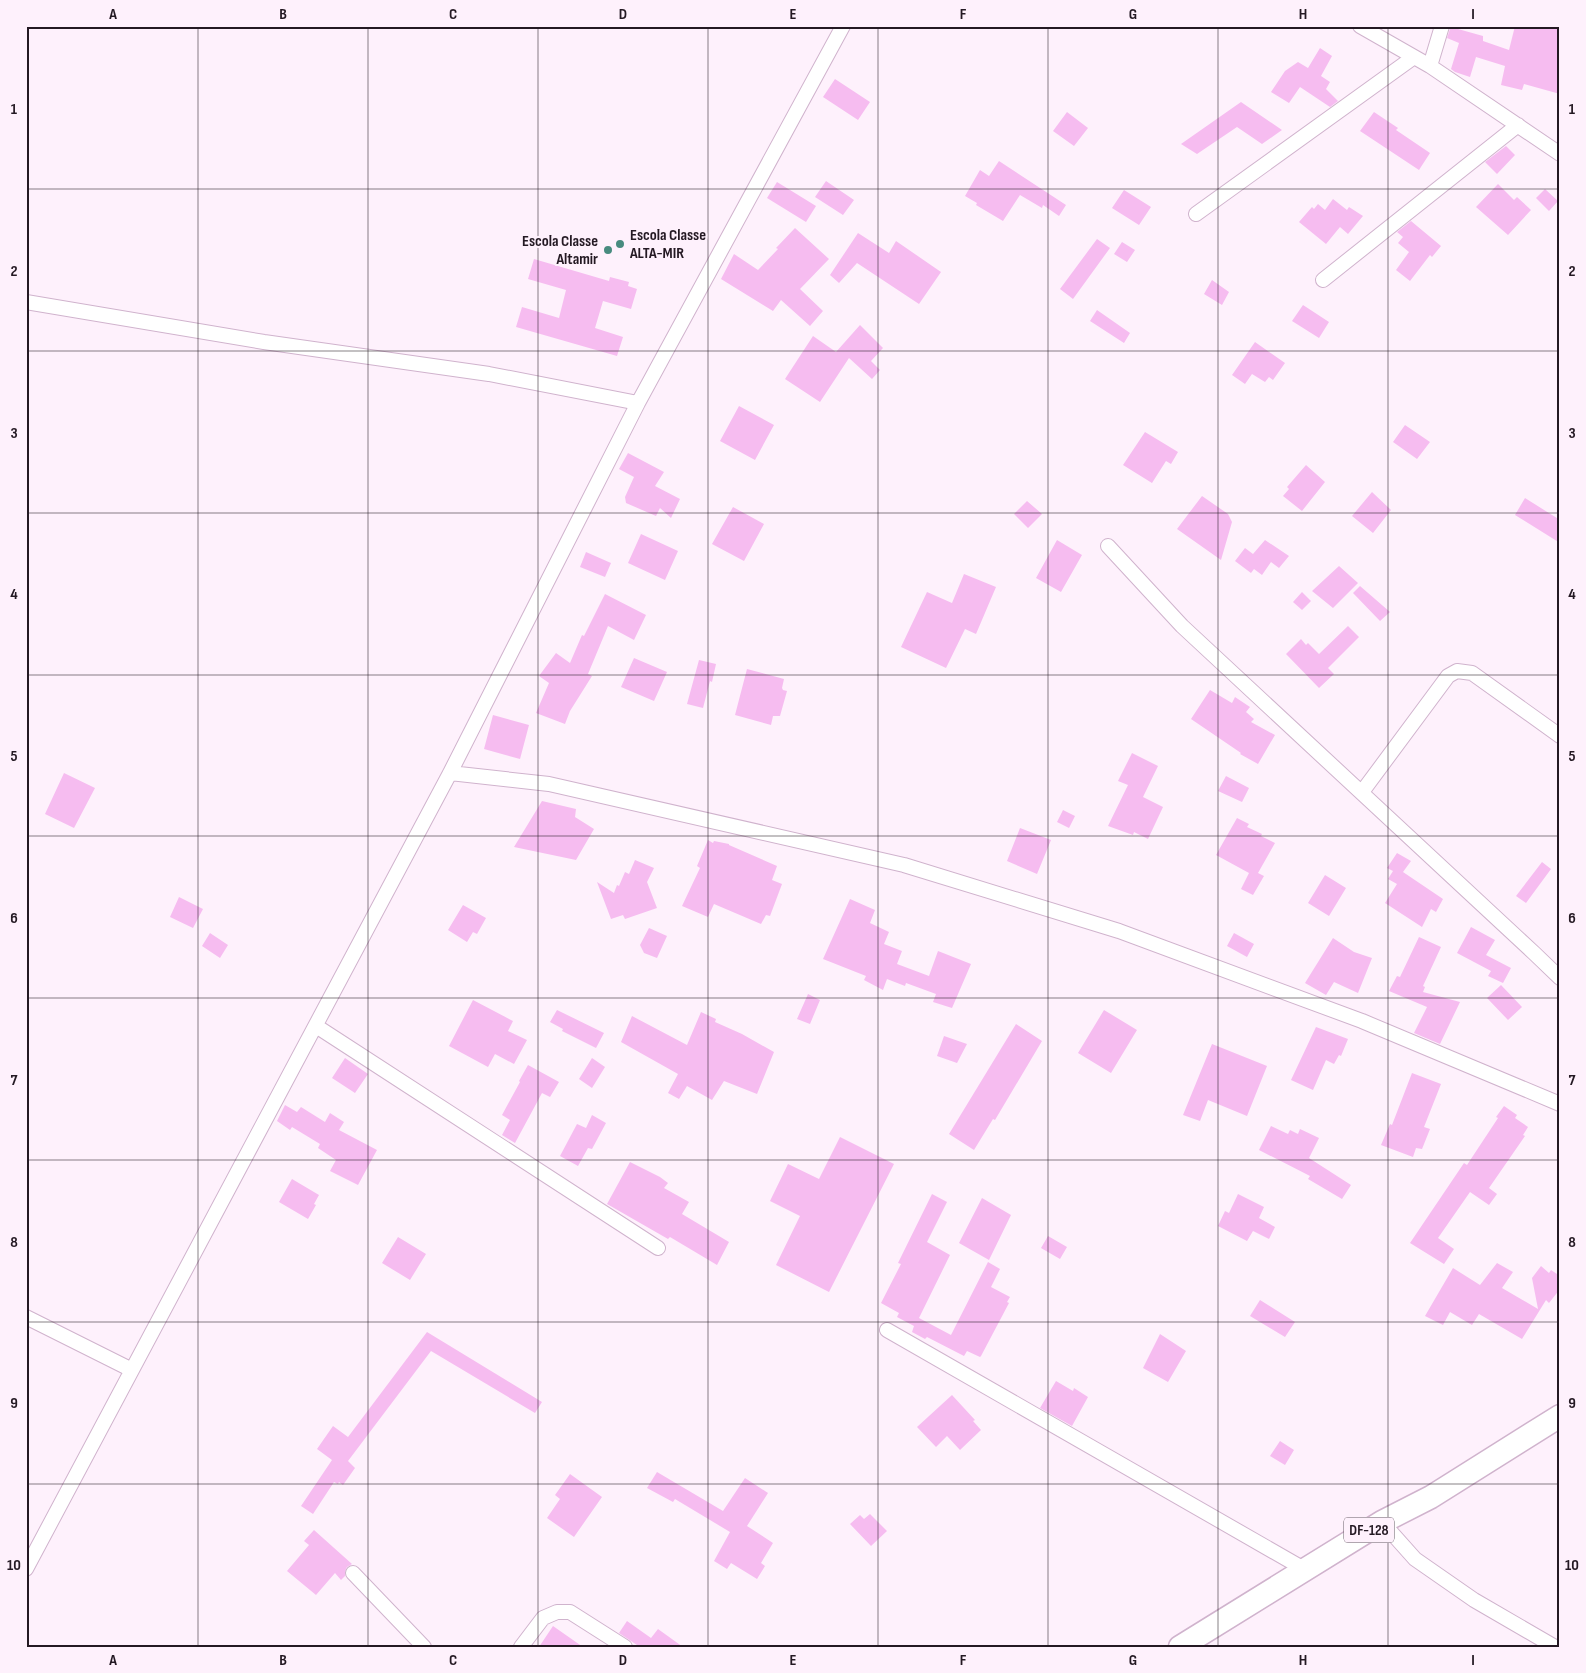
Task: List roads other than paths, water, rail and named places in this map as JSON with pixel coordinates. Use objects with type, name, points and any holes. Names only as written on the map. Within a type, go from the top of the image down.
[{"type":"main road","name":"DF-128","points":[[1180,1647],[1382,1522],[1431,1497],[1560,1416]]},
{"type":"street","points":[[26,1570],[450,773],[638,403],[843,26]]},
{"type":"street","points":[[1360,26],[1430,66],[1560,154]]},
{"type":"street","points":[[1430,66],[1442,26]]},
{"type":"street","points":[[1196,214],[1414,57]]},
{"type":"street","points":[[1323,280],[1518,125]]},
{"type":"street","points":[[26,302],[264,342],[489,374],[638,403]]},
{"type":"street","points":[[1108,546],[1182,626],[1560,978]]},
{"type":"street","points":[[1362,792],[1448,676],[1457,671],[1472,673],[1560,736]]},
{"type":"street","points":[[450,773],[549,784],[904,865],[1128,934],[1362,1021],[1560,1104]]},
{"type":"street","points":[[316,1026],[658,1248]]},
{"type":"street","points":[[26,1317],[132,1370]]},
{"type":"street","points":[[887,1330],[1304,1570]]},
{"type":"street","points":[[1382,1522],[1415,1559],[1474,1600],[1554,1647]]},
{"type":"street","points":[[353,1573],[424,1647]]},
{"type":"street","points":[[520,1647],[543,1618],[557,1612],[570,1612],[625,1647]]},
{"type":"place","name":"Escola Classe ALTA-MIR","points":[[620,244]]},
{"type":"place","name":"Escola Classe Altamir","points":[[608,250]]}]
